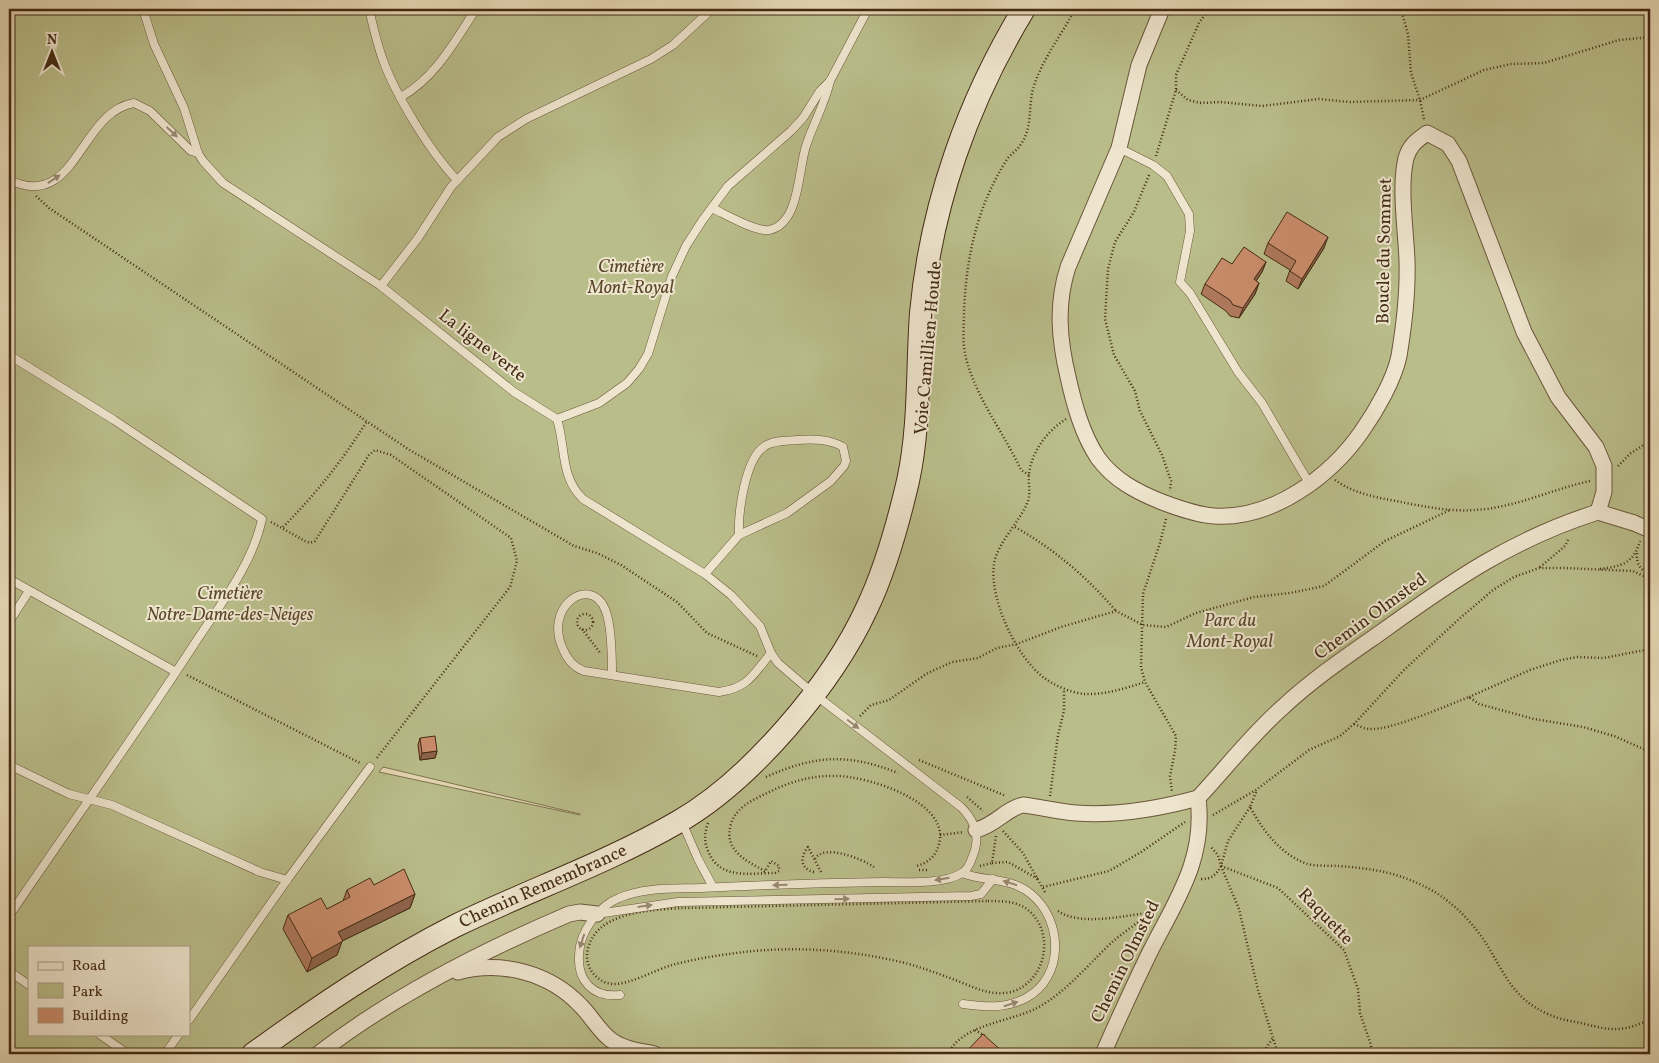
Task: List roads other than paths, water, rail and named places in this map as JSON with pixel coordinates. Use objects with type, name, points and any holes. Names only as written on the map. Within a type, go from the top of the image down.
[{"type":"street","name":"Voie Camillien-Houde","points":[[868,606],[890,547],[911,466],[917,413],[924,291],[942,199],[954,160],[981,90],[1024,9]]},
{"type":"street","name":"Voie Camillien-Houde","points":[[814,694],[868,606],[880,591],[901,537],[915,479],[922,437],[932,284],[952,188],[969,136],[986,96],[1032,9]]},
{"type":"street","name":"Boucle du Sommet","points":[[1162,9],[1139,65],[1119,148],[1068,266],[1062,286],[1060,324],[1063,356],[1077,412],[1089,442],[1107,469],[1128,486],[1169,504],[1212,516],[1234,516],[1267,507],[1309,483],[1350,447],[1381,400],[1398,360],[1404,321],[1407,265],[1404,184],[1406,160],[1412,144],[1426,133],[1448,144],[1459,161],[1524,332],[1558,397],[1596,447],[1604,466],[1604,492],[1598,512]]},
{"type":"street","name":"Chemin Olmsted","points":[[1103,1054],[1140,972],[1187,880],[1200,828],[1198,798],[1267,723],[1327,671],[1462,574],[1499,553],[1570,520],[1598,512]]},
{"type":"street","points":[[1598,512],[1634,524],[1646,535]]},
{"type":"street","name":"Chemin Remembrance","points":[[253,1054],[319,1006],[375,970],[451,929],[622,852],[681,820],[720,794],[759,758],[814,694]]},
{"type":"street","points":[[968,831],[996,823],[1015,807],[1023,805],[1077,814],[1112,813],[1181,803],[1198,798]]},
{"type":"street","points":[[318,1054],[346,1032],[438,978],[507,941],[569,914],[580,912],[597,914]]},
{"type":"street","points":[[438,978],[487,967],[507,968],[536,976],[573,998],[612,1041],[624,1047],[655,1054]]},
{"type":"lane","name":"La ligne verte","points":[[143,9],[154,44],[184,108],[198,153],[212,171],[241,196],[381,286],[514,392],[557,419]]},
{"type":"lane","points":[[369,9],[383,62],[401,97],[424,134],[457,180]]},
{"type":"lane","points":[[401,97],[414,89],[437,66],[476,9]]},
{"type":"lane","points":[[381,286],[418,238],[457,180],[498,136],[513,126],[651,59],[673,45],[712,9]]},
{"type":"lane","points":[[712,208],[754,228],[768,230],[781,225],[792,208],[806,148],[827,95],[830,82],[868,9]]},
{"type":"lane","points":[[620,995],[600,994],[588,984],[580,969],[579,954],[582,941],[597,914],[610,902],[629,894],[713,887],[924,882],[950,878],[962,873],[973,856],[977,838],[968,831],[971,820],[961,807],[768,657],[760,626],[750,614],[705,574],[583,499],[573,490],[567,476],[557,419],[599,404],[627,383],[639,369],[650,347],[672,276],[686,246],[728,186],[791,131],[820,91],[830,82]]},
{"type":"lane","points":[[9,180],[30,187],[46,185],[57,178],[70,166],[100,121],[125,104],[134,103],[142,105],[191,151],[198,153]]},
{"type":"lane","points":[[1119,148],[1154,165],[1167,176],[1189,214],[1190,231],[1180,282],[1190,293],[1238,372],[1262,403],[1309,483]]},
{"type":"lane","points":[[9,355],[114,420],[262,519],[258,535],[242,571],[176,672],[9,916]]},
{"type":"lane","points":[[705,574],[738,535],[786,513],[831,481],[846,461],[843,448],[835,442],[802,440],[776,441],[758,451],[752,460],[744,490],[738,535]]},
{"type":"lane","points":[[9,579],[176,672]]},
{"type":"lane","points":[[9,622],[28,591]]},
{"type":"lane","points":[[612,674],[607,618],[602,603],[596,597],[583,595],[565,604],[560,612],[557,632],[565,655],[578,668],[612,674],[719,692],[736,690],[747,683],[768,657]]},
{"type":"lane","points":[[9,765],[69,794],[112,805],[260,872],[287,880]]},
{"type":"lane","points":[[190,1019],[287,880],[370,767]]},
{"type":"lane","points":[[681,820],[713,887]]},
{"type":"lane","points":[[962,873],[975,878],[993,879],[1023,888],[1043,907],[1055,937],[1052,970],[1036,991],[1018,1002],[991,1008],[963,1004]]},
{"type":"lane","points":[[597,914],[678,902],[971,896],[981,894],[993,879]]},
{"type":"lane","points":[[9,971],[28,984]]},
{"type":"lane","points":[[102,1036],[128,1054]]},
{"type":"lane","points":[[165,1054],[178,1036]]},
{"type":"park label","name":"Cimetière Mont-Royal","points":[[631,277]]},
{"type":"park label","name":"Cimetière Notre-Dame-des-Neiges","points":[[230,604]]},
{"type":"park label","name":"Parc du Mont-Royal","points":[[1230,631]]}]
